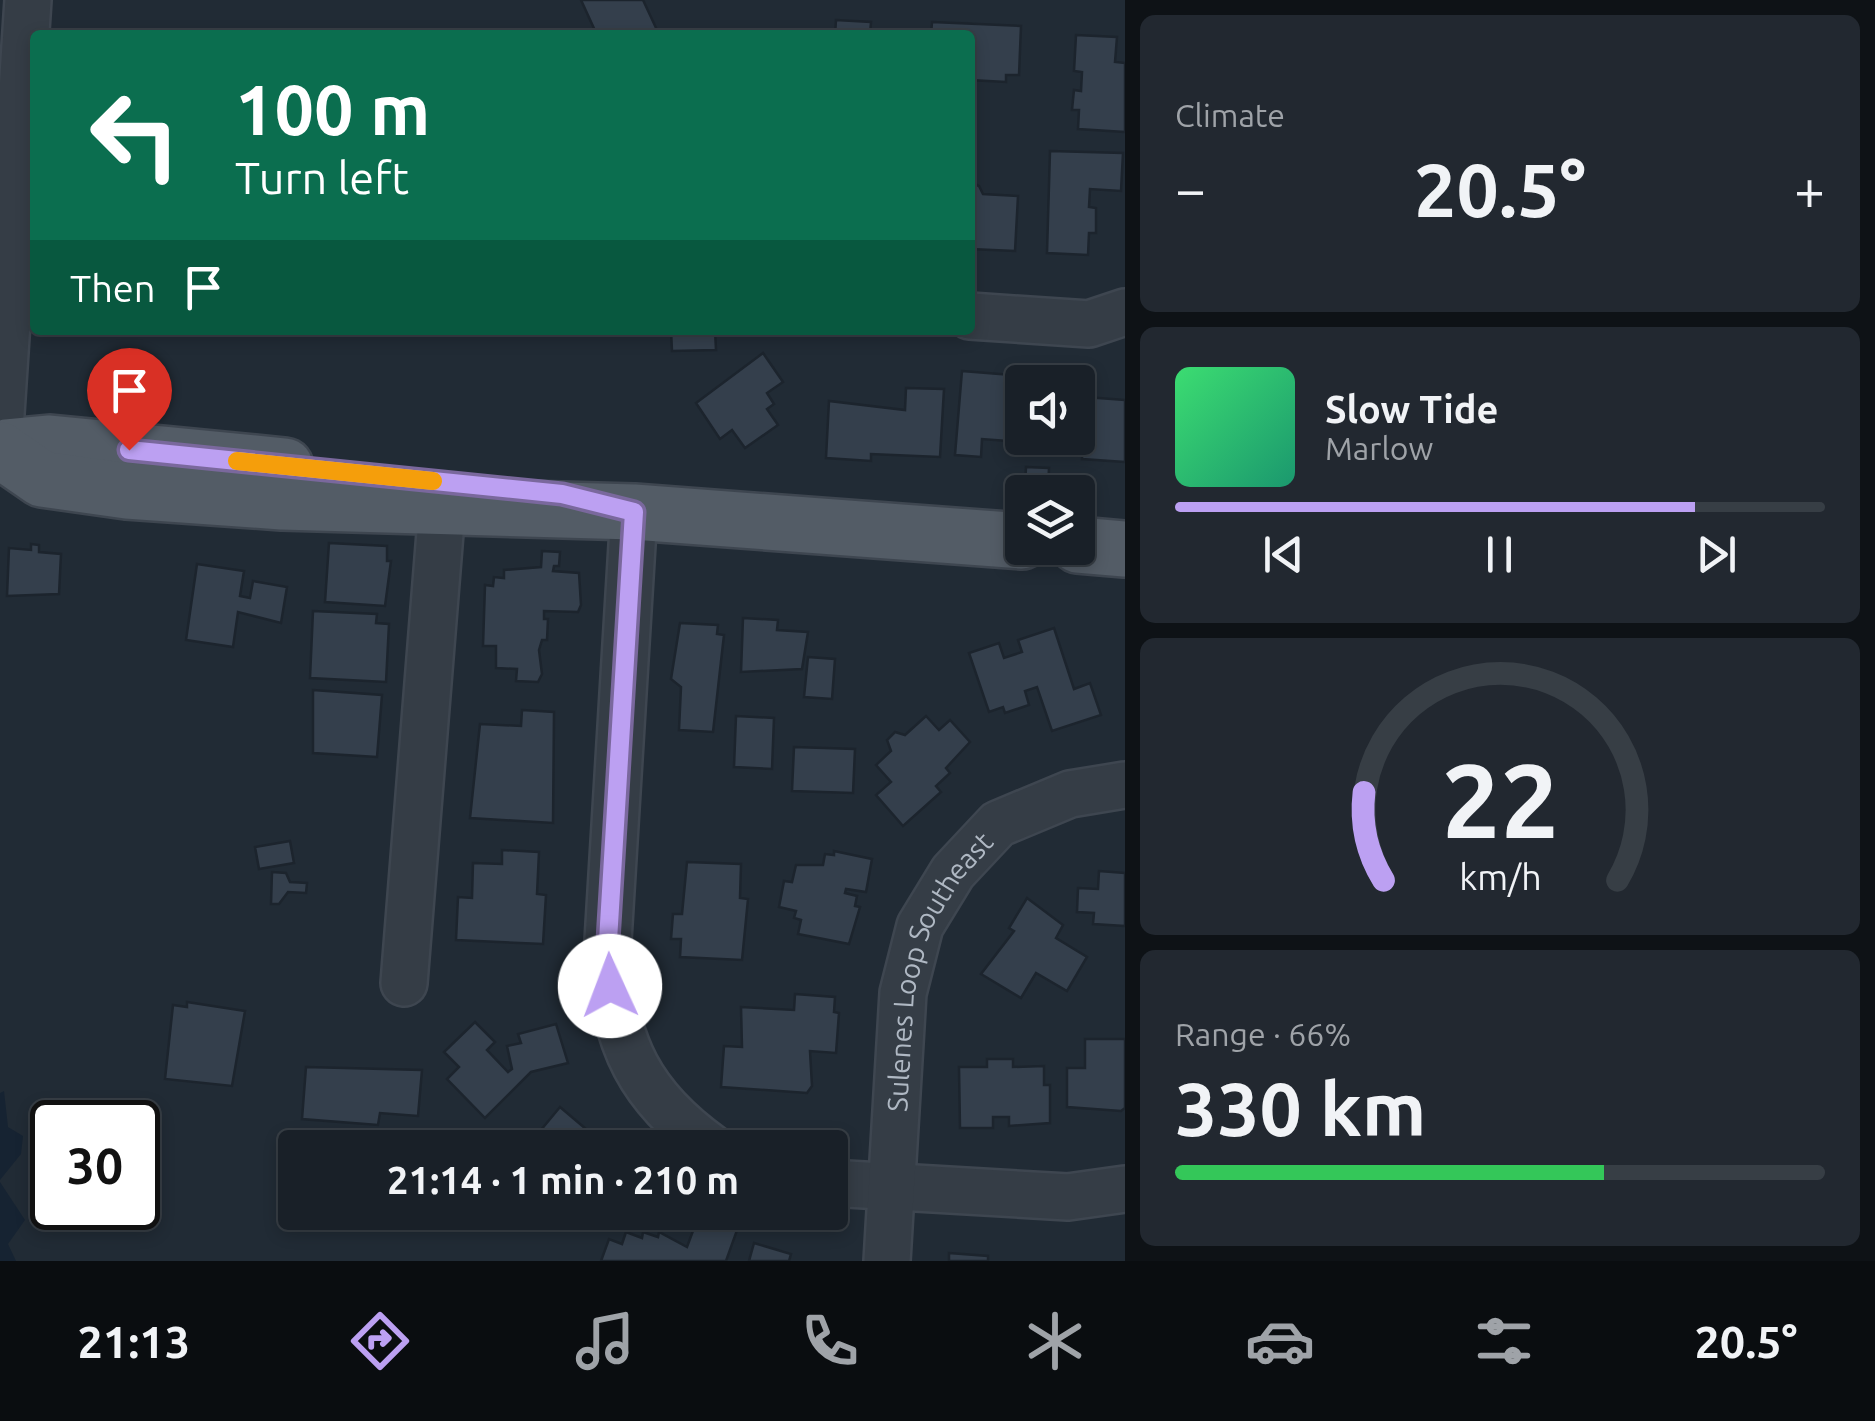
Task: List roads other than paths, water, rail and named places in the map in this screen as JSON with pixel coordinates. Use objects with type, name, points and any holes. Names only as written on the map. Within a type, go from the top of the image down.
[{"type":"main road","points":[[0,449],[50,442],[562,494],[634,512]]},
{"type":"main road","points":[[0,449],[42,479],[126,491],[442,508],[634,512],[1005,540]]},
{"type":"main road","points":[[1095,546],[1125,549]]},
{"type":"street","points":[[0,430],[10,137],[28,0]]},
{"type":"street","points":[[975,316],[1089,324],[1125,312]]},
{"type":"street","points":[[404,983],[442,508]]},
{"type":"street","points":[[634,512],[607,957],[613,1015],[638,1073],[687,1130]]},
{"type":"street","name":"Sulenes Loop Southeast","points":[[888,1261],[903,993],[920,926],[953,872],[998,824],[1070,794],[1125,784]]},
{"type":"street","points":[[848,1184],[1068,1197],[1125,1190]]},
{"type":"water","points":[[4,1091],[8,1127],[23,1136],[21,1154],[0,1180],[0,1093]]},
{"type":"water","points":[[0,1182],[25,1220],[8,1244],[16,1261],[0,1261]]}]
